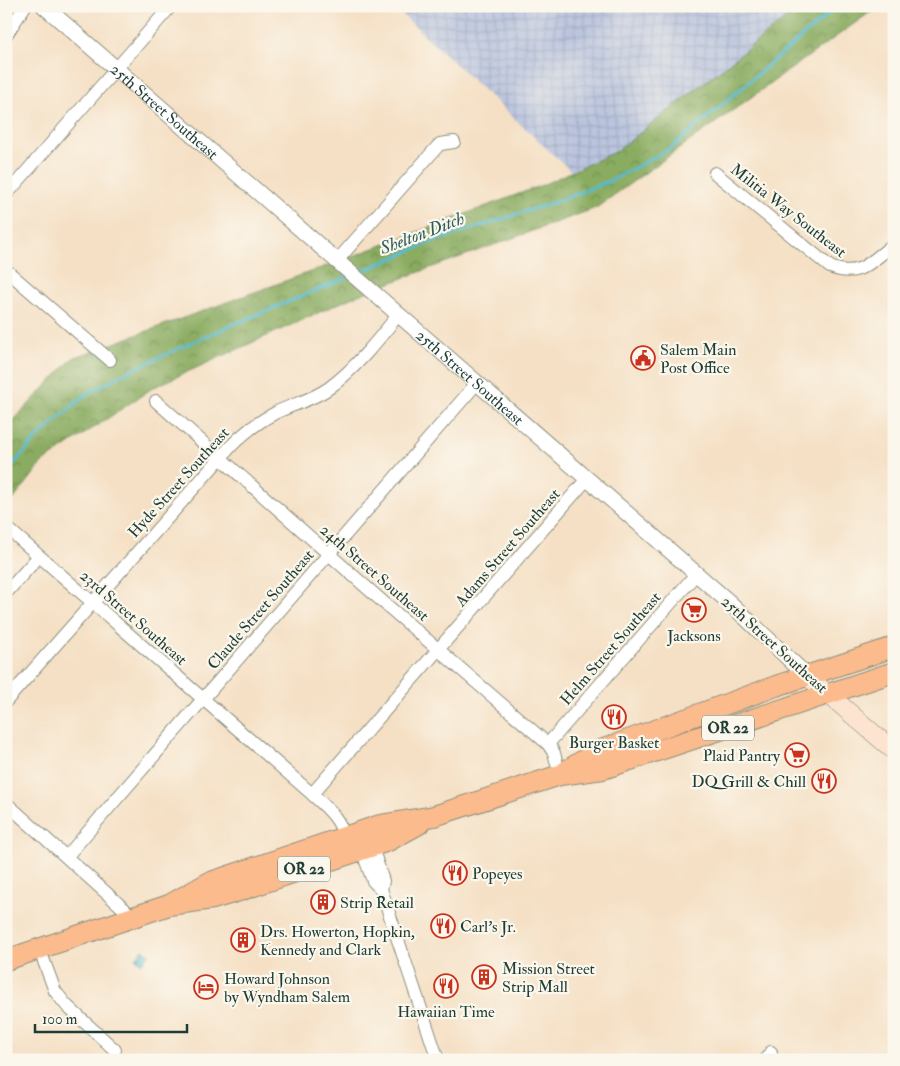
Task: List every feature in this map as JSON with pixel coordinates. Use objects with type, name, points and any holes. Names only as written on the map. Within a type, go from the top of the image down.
[{"type":"highway","name":"OR 22","points":[[560,775],[598,751],[894,647]]},
{"type":"highway","name":"OR 22","points":[[169,905],[208,883],[380,825],[434,816],[560,775],[603,769],[894,672]]},
{"type":"highway","name":"OR 22","points":[[6,960],[132,916],[169,905],[213,899],[388,841],[434,816]]},
{"type":"highway","points":[[304,869],[341,846],[345,842],[344,837]]},
{"type":"main road","name":"25th Street Southeast","points":[[807,676],[894,751]]},
{"type":"street","points":[[6,34],[25,6]]},
{"type":"street","name":"25th Street Southeast","points":[[44,6],[696,574],[807,676]]},
{"type":"street","points":[[6,195],[171,6]]},
{"type":"street","points":[[336,262],[437,147],[440,144],[454,142]]},
{"type":"street","name":"Militia Way Southeast","points":[[715,173],[830,267],[843,272],[860,270],[894,244]]},
{"type":"street","points":[[6,270],[110,360]]},
{"type":"street","name":"Hyde Street Southeast","points":[[6,701],[231,446],[252,426],[279,411],[330,388],[350,369],[398,315]]},
{"type":"street","name":"Claude Street Southeast","points":[[67,856],[477,382]]},
{"type":"street","name":"24th Street Southeast","points":[[156,401],[548,744],[554,753],[560,775]]},
{"type":"street","name":"Adams Street Southeast","points":[[312,794],[587,479]]},
{"type":"street","name":"23rd Street Southeast","points":[[6,527],[312,794],[337,818],[342,826],[344,837]]},
{"type":"street","points":[[6,593],[39,556]]},
{"type":"street","name":"Helm Street Southeast","points":[[548,744],[696,574]]},
{"type":"street","points":[[6,803],[132,916]]},
{"type":"street","points":[[367,848],[372,882],[381,890],[438,1060]]},
{"type":"street","points":[[40,948],[55,991],[67,1006],[116,1050]]},
{"type":"shaded area","points":[[393,6],[802,6],[617,151],[571,171]]},
{"type":"green space","points":[[802,6],[879,6],[596,208],[353,297],[154,387],[43,462],[6,509],[6,428],[73,358],[540,186],[617,151]]},
{"type":"water","points":[[143,949],[150,954],[141,963],[136,958]]},
{"type":"waterway","name":"Shelton Ditch","points":[[358,273],[428,243],[561,200],[612,180],[671,148],[838,6]]},
{"type":"waterway","name":"Shelton Ditch","points":[[6,472],[37,438],[85,395],[125,373],[206,336],[348,277]]},
{"type":"place","name":"Salem Main Post Office","points":[[643,358]]},
{"type":"place","name":"Jacksons","points":[[694,610]]},
{"type":"place","name":"Burger Basket","points":[[614,717]]},
{"type":"place","name":"Plaid Pantry","points":[[797,755]]},
{"type":"place","name":"DQ Grill & Chill","points":[[824,781]]},
{"type":"place","name":"Popeyes","points":[[455,873]]},
{"type":"place","name":"Strip Retail","points":[[323,902]]},
{"type":"place","name":"Carl's Jr.","points":[[443,926]]},
{"type":"place","name":"Drs. Howerton, Hopkin, Kennedy and Clark","points":[[243,940]]},
{"type":"place","name":"Mission Street Strip Mall","points":[[484,977]]},
{"type":"place","name":"Hawaiian Time","points":[[446,986]]},
{"type":"place","name":"Howard Johnson by Wyndham Salem","points":[[206,987]]}]
